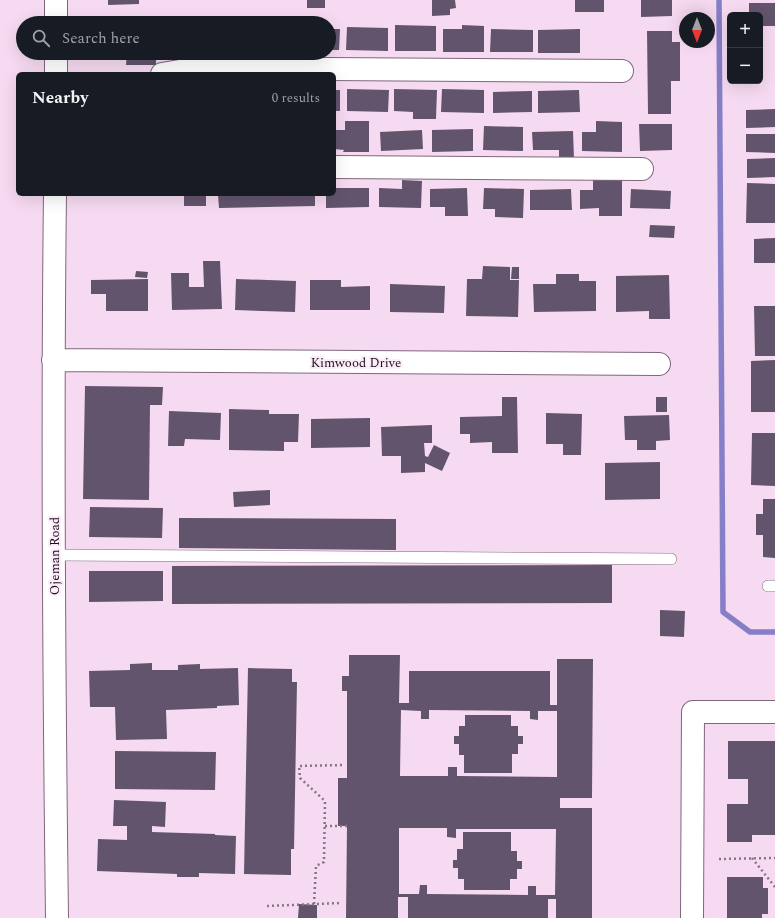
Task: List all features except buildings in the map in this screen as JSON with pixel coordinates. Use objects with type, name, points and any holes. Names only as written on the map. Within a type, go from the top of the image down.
[{"type":"street","points":[[56,0],[56,16]]},
{"type":"street","points":[[56,60],[56,72]]},
{"type":"street","points":[[174,72],[197,68],[622,71]]},
{"type":"street","points":[[336,167],[642,169]]},
{"type":"street","name":"Ojeman Road","points":[[55,196],[53,360],[54,734],[57,918]]},
{"type":"street","name":"Kimwood Drive","points":[[53,360],[659,364]]},
{"type":"street","points":[[692,918],[693,712],[775,712]]},
{"type":"lane","points":[[54,555],[671,559]]},
{"type":"path","points":[[314,904],[316,866],[324,862],[325,801],[300,778],[299,766],[343,765]]},
{"type":"path","points":[[325,826],[346,826]]},
{"type":"path","points":[[752,858],[775,887]]},
{"type":"path","points":[[719,859],[775,858]]},
{"type":"path","points":[[267,906],[341,903]]},
{"type":"waterway","points":[[719,0],[723,612],[750,632],[775,632]]}]
